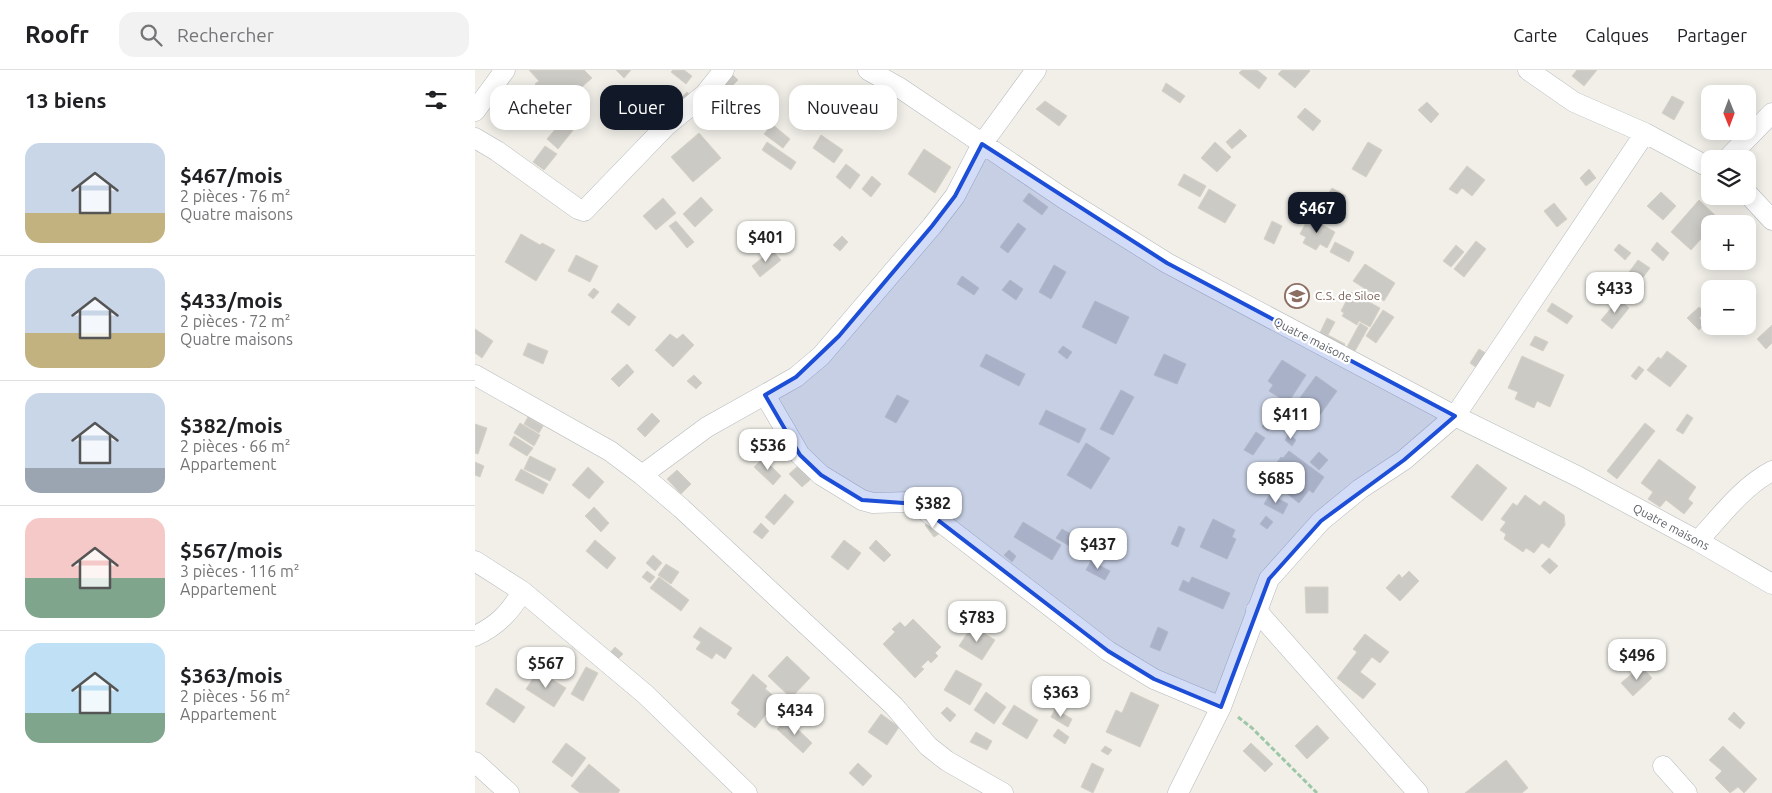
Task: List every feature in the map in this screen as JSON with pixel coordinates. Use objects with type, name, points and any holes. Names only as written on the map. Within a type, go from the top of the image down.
[{"type":"street","points":[[475,111],[505,70]]},
{"type":"street","points":[[475,138],[497,151],[578,209],[584,211],[666,126],[705,94],[724,70]]},
{"type":"street","name":"Quatre maisons","points":[[868,70],[900,88],[982,144],[1167,263],[1455,416],[1579,477],[1698,541],[1772,584]]},
{"type":"street","points":[[641,475],[707,427],[796,377],[821,356],[955,196],[982,144],[1036,70]]},
{"type":"street","points":[[1529,70],[1574,102],[1645,133],[1701,163]]},
{"type":"street","points":[[1736,150],[1772,113]]},
{"type":"street","points":[[1178,793],[1221,707],[1269,579],[1321,521],[1360,490],[1411,454],[1455,416],[1645,133]]},
{"type":"street","points":[[1756,203],[1772,220]]},
{"type":"street","points":[[475,375],[610,451],[641,475],[681,508],[894,706],[928,746],[947,761],[1003,793]]},
{"type":"street","points":[[765,395],[801,455],[821,475],[862,500],[873,503],[909,502],[917,504],[1108,651],[1154,679],[1221,707]]},
{"type":"street","points":[[1698,541],[1757,478],[1772,471]]},
{"type":"street","points":[[475,561],[522,591],[645,694],[747,793]]},
{"type":"street","points":[[475,636],[500,622],[514,606],[522,591]]},
{"type":"street","points":[[1256,610],[1418,793]]},
{"type":"street","points":[[475,762],[509,793]]},
{"type":"street","points":[[1663,766],[1687,793]]},
{"type":"path","points":[[1221,707],[1252,728],[1317,793]]},
{"type":"highlighted area","points":[[982,144],[1167,263],[1455,416],[1404,460],[1321,521],[1269,579],[1221,707],[1154,679],[1108,651],[917,504],[862,500],[821,475],[800,455],[765,395],[796,377],[839,336],[955,196]]},
{"type":"building","points":[[529,70],[584,70],[592,78],[584,85],[536,85],[539,81]]},
{"type":"building","points":[[616,70],[631,70],[624,78]]},
{"type":"building","points":[[673,70],[684,70],[692,76],[686,84],[671,72]]},
{"type":"building","points":[[1242,70],[1257,70],[1267,78],[1259,89],[1239,73]]},
{"type":"building","points":[[1282,70],[1310,71],[1295,88],[1278,74]]},
{"type":"building","points":[[1577,70],[1597,70],[1584,86],[1572,76]]},
{"type":"building","points":[[731,73],[738,80],[733,85],[720,85]]},
{"type":"building","points":[[1166,83],[1185,96],[1180,103],[1162,91]]},
{"type":"building","points":[[687,92],[693,98],[683,109],[683,96]]},
{"type":"building","points":[[1672,96],[1684,102],[1674,120],[1662,113]]},
{"type":"building","points":[[1045,101],[1067,116],[1059,126],[1036,109]]},
{"type":"building","points":[[1427,102],[1439,114],[1431,123],[1418,110]]},
{"type":"building","points":[[1305,108],[1321,121],[1313,131],[1297,117]]},
{"type":"building","points":[[1240,129],[1247,136],[1232,149],[1226,142]]},
{"type":"building","points":[[555,130],[573,130],[558,149],[547,139]]},
{"type":"building","points":[[767,130],[779,130],[790,139],[783,148],[764,134]]},
{"type":"building","points":[[699,133],[721,158],[693,182],[671,157]]},
{"type":"building","points":[[821,135],[843,150],[834,163],[813,148]]},
{"type":"building","points":[[767,142],[796,162],[791,170],[762,150]]},
{"type":"building","points":[[1215,142],[1231,157],[1217,172],[1201,158]]},
{"type":"building","points":[[1368,142],[1382,150],[1366,177],[1352,169]]},
{"type":"building","points":[[545,146],[557,154],[544,170],[533,162]]},
{"type":"building","points":[[924,149],[951,167],[935,193],[908,174]]},
{"type":"building","points":[[846,164],[860,175],[850,189],[836,177]]},
{"type":"building","points":[[1467,166],[1485,180],[1472,196],[1462,188],[1457,194],[1449,189]]},
{"type":"building","points":[[1589,169],[1596,178],[1586,186],[1580,178]]},
{"type":"building","points":[[1184,174],[1206,186],[1200,197],[1178,185]]},
{"type":"building","points":[[872,176],[881,184],[871,197],[862,189]]},
{"type":"building","points":[[1332,188],[1346,196],[1331,221],[1316,212]]},
{"type":"building","points":[[1209,189],[1236,205],[1225,223],[1198,208]]},
{"type":"building","points":[[1661,192],[1676,206],[1663,220],[1647,206]]},
{"type":"building","points":[[1029,193],[1048,207],[1042,215],[1023,201]]},
{"type":"building","points":[[701,197],[713,210],[695,227],[683,214]]},
{"type":"building","points":[[663,198],[676,213],[656,230],[643,216]]},
{"type":"building","points":[[1699,200],[1701,205],[1704,205],[1715,215],[1701,215],[1701,239],[1691,250],[1671,232]]},
{"type":"building","points":[[1554,203],[1567,219],[1557,227],[1544,211]]},
{"type":"building","points":[[1309,217],[1335,232],[1327,248],[1320,244],[1316,250],[1303,243],[1306,237],[1300,234]]},
{"type":"building","points":[[676,221],[694,242],[687,248],[669,226]]},
{"type":"building","points":[[1272,221],[1282,226],[1274,244],[1264,239]]},
{"type":"building","points":[[1018,223],[1026,229],[1008,253],[1000,247]]},
{"type":"building","points":[[521,234],[540,245],[542,243],[555,250],[536,281],[505,262]]},
{"type":"building","points":[[842,236],[848,242],[840,251],[833,245]]},
{"type":"building","points":[[1476,241],[1486,249],[1464,277],[1454,269]]},
{"type":"building","points":[[1335,242],[1354,252],[1349,262],[1330,252]]},
{"type":"building","points":[[1657,242],[1669,253],[1663,261],[1651,250]]},
{"type":"building","points":[[1619,244],[1631,253],[1625,260],[1614,250]]},
{"type":"building","points":[[1456,245],[1464,252],[1451,267],[1443,261]]},
{"type":"building","points":[[772,250],[781,260],[760,277],[752,266]]},
{"type":"building","points":[[576,255],[598,266],[590,282],[568,271]]},
{"type":"building","points":[[1638,260],[1650,268],[1632,292],[1621,283]]},
{"type":"building","points":[[1365,264],[1395,283],[1384,301],[1353,281]]},
{"type":"building","points":[[1054,265],[1066,272],[1051,299],[1039,292]]},
{"type":"building","points":[[962,276],[979,288],[974,295],[957,284]]},
{"type":"building","points":[[1610,277],[1620,285],[1606,300],[1597,292]]},
{"type":"building","points":[[1010,280],[1023,289],[1016,300],[1002,290]]},
{"type":"building","points":[[594,288],[599,292],[593,299],[588,295]]},
{"type":"building","points":[[1351,292],[1380,308],[1370,327],[1359,321],[1357,325],[1342,316],[1344,313],[1341,311]]},
{"type":"building","points":[[1619,299],[1629,308],[1612,329],[1601,320]]},
{"type":"building","points":[[1095,301],[1129,317],[1116,344],[1082,327]]},
{"type":"building","points":[[618,303],[636,317],[629,326],[611,312]]},
{"type":"building","points":[[1552,303],[1573,316],[1567,324],[1547,311]]},
{"type":"building","points":[[1699,307],[1701,309],[1701,316],[1699,318],[1701,320],[1701,328],[1699,330],[1687,318]]},
{"type":"building","points":[[1383,310],[1394,317],[1376,343],[1366,336]]},
{"type":"building","points":[[1327,318],[1335,322],[1328,335],[1345,344],[1342,351],[1317,339]]},
{"type":"building","points":[[1360,323],[1368,328],[1355,351],[1347,347]]},
{"type":"building","points":[[1772,325],[1772,343],[1766,349],[1757,339]]},
{"type":"building","points":[[475,329],[493,341],[482,358],[475,353]]},
{"type":"building","points":[[670,334],[677,339],[683,334],[694,345],[673,367],[655,350]]},
{"type":"building","points":[[1535,336],[1548,342],[1543,351],[1530,345]]},
{"type":"building","points":[[528,343],[548,351],[543,364],[523,355]]},
{"type":"building","points":[[1063,346],[1072,352],[1067,359],[1058,352]]},
{"type":"building","points":[[1479,349],[1489,355],[1480,370],[1470,363]]},
{"type":"building","points":[[1667,351],[1687,366],[1670,387],[1647,370],[1658,357],[1661,359]]},
{"type":"building","points":[[986,354],[1025,374],[1019,386],[980,366]]},
{"type":"building","points":[[1164,354],[1186,364],[1177,384],[1154,375]]},
{"type":"building","points":[[1522,356],[1564,375],[1550,407],[1537,401],[1534,408],[1515,399],[1518,392],[1508,388]]},
{"type":"building","points":[[1282,360],[1306,375],[1288,403],[1269,391],[1273,385],[1268,381]]},
{"type":"building","points":[[627,364],[634,372],[619,387],[611,379]]},
{"type":"building","points":[[1639,366],[1644,370],[1636,380],[1631,376]]},
{"type":"building","points":[[694,375],[702,383],[696,389],[687,381]]},
{"type":"building","points":[[1316,376],[1337,391],[1312,426],[1291,410]]},
{"type":"building","points":[[1121,390],[1134,397],[1113,435],[1100,429]]},
{"type":"building","points":[[897,395],[909,401],[896,423],[885,417]]},
{"type":"building","points":[[1046,410],[1086,429],[1079,443],[1039,424]]},
{"type":"building","points":[[652,413],[660,421],[645,437],[637,429]]},
{"type":"building","points":[[1687,414],[1693,418],[1683,434],[1676,430]]},
{"type":"building","points":[[528,417],[543,426],[539,433],[524,424]]},
{"type":"building","points":[[1266,421],[1272,426],[1268,431],[1262,427]]},
{"type":"building","points":[[520,423],[540,435],[534,446],[514,433]]},
{"type":"building","points":[[1645,423],[1655,431],[1617,479],[1607,471]]},
{"type":"building","points":[[475,424],[487,428],[478,454],[475,453]]},
{"type":"building","points":[[1256,432],[1265,438],[1253,455],[1244,450]]},
{"type":"building","points":[[1289,434],[1296,440],[1292,446],[1285,440]]},
{"type":"building","points":[[514,436],[533,448],[527,456],[509,445]]},
{"type":"building","points":[[1086,443],[1110,458],[1091,489],[1067,475]]},
{"type":"building","points":[[1289,451],[1324,477],[1313,493],[1309,490],[1299,503],[1266,477],[1281,457],[1283,458]]},
{"type":"building","points":[[1319,452],[1328,460],[1319,470],[1310,462]]},
{"type":"building","points":[[530,456],[556,469],[550,481],[524,469]]},
{"type":"building","points":[[763,458],[781,476],[773,485],[754,467]]},
{"type":"building","points":[[1659,459],[1696,487],[1688,499],[1693,503],[1684,514],[1666,500],[1660,507],[1648,499],[1653,492],[1641,483]]},
{"type":"building","points":[[475,462],[484,466],[480,477],[475,475]]},
{"type":"building","points":[[1477,464],[1507,488],[1482,521],[1451,497]]},
{"type":"building","points":[[799,465],[811,479],[802,487],[789,474]]},
{"type":"building","points":[[588,467],[604,482],[589,499],[572,485]]},
{"type":"building","points":[[521,469],[548,484],[543,494],[515,480]]},
{"type":"building","points":[[677,470],[691,484],[681,494],[667,479]]},
{"type":"building","points":[[785,494],[794,502],[774,525],[765,517]]},
{"type":"building","points":[[1270,494],[1288,504],[1283,514],[1264,504]]},
{"type":"building","points":[[1525,495],[1540,506],[1544,501],[1564,515],[1565,525],[1549,548],[1542,543],[1534,553],[1526,548],[1523,552],[1504,539],[1506,534],[1500,530],[1506,522],[1501,519],[1513,503],[1517,506]]},
{"type":"building","points":[[594,507],[609,523],[601,532],[585,516]]},
{"type":"building","points":[[1266,516],[1273,522],[1267,529],[1260,524]]},
{"type":"building","points":[[1213,519],[1235,530],[1232,537],[1236,539],[1227,559],[1200,547]]},
{"type":"building","points":[[932,520],[942,532],[934,537],[925,525]]},
{"type":"building","points":[[1023,522],[1061,545],[1052,560],[1014,537]]},
{"type":"building","points":[[761,523],[769,531],[762,539],[753,532]]},
{"type":"building","points":[[1179,526],[1185,529],[1178,547],[1171,544]]},
{"type":"building","points":[[1062,529],[1079,539],[1073,548],[1056,538]]},
{"type":"building","points":[[595,540],[616,558],[607,569],[586,551]]},
{"type":"building","points":[[844,540],[861,553],[848,570],[831,557]]},
{"type":"building","points":[[876,540],[891,555],[884,562],[869,548]]},
{"type":"building","points":[[1009,550],[1016,556],[1012,562],[1004,555]]},
{"type":"building","points":[[653,555],[662,563],[655,571],[646,563]]},
{"type":"building","points":[[1549,558],[1558,566],[1550,574],[1541,566]]},
{"type":"building","points":[[1091,561],[1110,571],[1105,580],[1086,570]]},
{"type":"building","points":[[666,564],[679,572],[671,584],[658,575]]},
{"type":"building","points":[[647,571],[655,577],[650,583],[642,577]]},
{"type":"building","points":[[1409,571],[1419,581],[1400,601],[1386,588],[1399,574],[1402,578]]},
{"type":"building","points":[[659,577],[689,600],[681,611],[650,588]]},
{"type":"building","points":[[1192,577],[1230,593],[1223,609],[1179,590],[1183,580],[1189,583]]},
{"type":"building","points":[[1305,587],[1328,587],[1328,613],[1306,613]]},
{"type":"building","points":[[913,619],[941,647],[935,653],[938,656],[931,663],[928,660],[921,667],[924,669],[915,678],[883,644],[895,632],[892,629],[900,622],[905,627]]},
{"type":"building","points":[[972,626],[995,640],[982,660],[959,646]]},
{"type":"building","points":[[700,627],[732,648],[725,659],[716,653],[712,659],[696,649],[701,642],[693,637]]},
{"type":"building","points":[[1158,627],[1168,632],[1160,651],[1150,647]]},
{"type":"building","points":[[1365,634],[1389,652],[1380,663],[1372,657],[1360,672],[1376,684],[1363,699],[1337,678],[1357,652],[1353,649]]},
{"type":"building","points":[[615,647],[623,654],[616,661],[608,655]]},
{"type":"building","points":[[787,656],[810,678],[791,698],[768,676]]},
{"type":"building","points":[[1641,666],[1652,678],[1633,696],[1621,683]]},
{"type":"building","points":[[586,667],[598,673],[583,701],[571,694]]},
{"type":"building","points":[[956,670],[982,684],[970,705],[944,690]]},
{"type":"building","points":[[538,671],[566,688],[554,707],[526,689]]},
{"type":"building","points":[[753,674],[767,686],[765,689],[778,699],[755,728],[737,714],[740,710],[731,703]]},
{"type":"building","points":[[496,688],[525,707],[514,723],[486,704]]},
{"type":"building","points":[[986,692],[1006,707],[994,724],[974,710]]},
{"type":"building","points":[[1131,692],[1159,705],[1140,747],[1106,732],[1116,710],[1122,713]]},
{"type":"building","points":[[801,695],[816,709],[808,719],[792,704]]},
{"type":"building","points":[[781,697],[791,704],[781,717],[772,710]]},
{"type":"building","points":[[1014,705],[1038,720],[1027,739],[1002,724]]},
{"type":"building","points":[[947,707],[956,715],[950,722],[941,713]]},
{"type":"building","points":[[1055,709],[1072,719],[1068,727],[1051,717]]},
{"type":"building","points":[[1734,712],[1745,723],[1740,729],[1728,719]]},
{"type":"building","points":[[881,714],[899,727],[887,745],[868,732]]},
{"type":"building","points":[[787,719],[812,743],[803,753],[777,729]]},
{"type":"building","points":[[1317,725],[1329,738],[1307,759],[1295,746]]},
{"type":"building","points":[[1058,729],[1069,737],[1065,744],[1053,736]]},
{"type":"building","points":[[976,732],[992,741],[987,750],[970,742]]},
{"type":"building","points":[[566,743],[586,758],[572,777],[552,762]]},
{"type":"building","points":[[1251,743],[1273,764],[1265,772],[1243,751]]},
{"type":"building","points":[[1105,746],[1112,750],[1108,755],[1101,751]]},
{"type":"building","points":[[1723,746],[1757,779],[1744,793],[1738,787],[1730,793],[1715,778],[1722,771],[1709,760]]},
{"type":"building","points":[[1506,760],[1528,788],[1522,793],[1465,793]]},
{"type":"building","points":[[858,763],[872,776],[863,786],[849,773]]},
{"type":"building","points":[[1092,763],[1104,769],[1093,793],[1081,787]]},
{"type":"building","points":[[589,764],[620,790],[618,793],[580,793],[571,786]]},
{"type":"place","name":"C.S. de Siloe","points":[[1297,296]]}]
